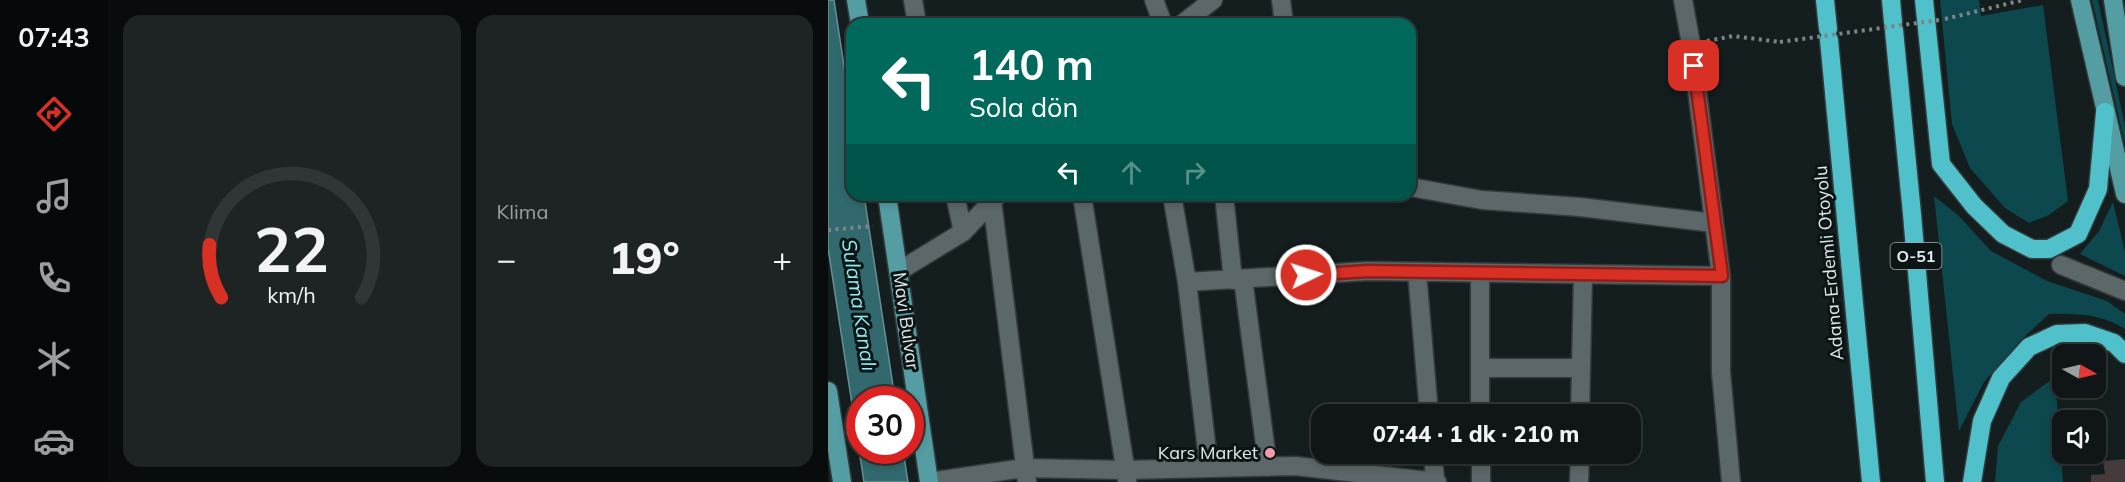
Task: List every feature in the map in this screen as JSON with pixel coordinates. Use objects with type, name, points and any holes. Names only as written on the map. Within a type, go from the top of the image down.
[{"type":"highway","name":"Adana-Erdemli Otoyolu","points":[[1825,0],[1870,482]]},
{"type":"highway","name":"O-51","points":[[1891,0],[1935,482]]},
{"type":"highway","points":[[1924,0],[1941,164],[1974,206],[2004,234],[2032,249],[2049,249],[2078,234],[2098,189],[2105,112]]},
{"type":"highway","points":[[1972,482],[1982,421],[2001,378],[2029,347],[2057,334],[2085,333],[2114,343],[2125,354]]},
{"type":"main road","points":[[856,0],[859,18]]},
{"type":"main road","points":[[2080,0],[2125,194]]},
{"type":"main road","points":[[2113,0],[2125,77]]},
{"type":"main road","name":"Mavi Bulvar","points":[[888,201],[929,482]]},
{"type":"main road","points":[[828,390],[842,482]]},
{"type":"street","points":[[913,0],[916,18]]},
{"type":"street","points":[[1154,0],[1161,18]]},
{"type":"street","points":[[1190,18],[1213,0]]},
{"type":"street","points":[[1281,0],[1283,18]]},
{"type":"street","points":[[1683,0],[1722,276],[1721,372],[1731,482]]},
{"type":"street","points":[[1416,188],[1482,200],[1580,207],[1714,223]]},
{"type":"street","points":[[956,201],[963,232]]},
{"type":"street","points":[[899,271],[963,232],[992,201]]},
{"type":"street","points":[[995,201],[1025,475]]},
{"type":"street","points":[[1083,201],[1126,476]]},
{"type":"street","points":[[1173,201],[1187,282],[1209,468]]},
{"type":"street","points":[[1225,201],[1268,467]]},
{"type":"street","points":[[2061,265],[2125,291]]},
{"type":"street","points":[[1187,282],[1368,271],[1722,276]]},
{"type":"street","points":[[1417,272],[1428,404]]},
{"type":"street","points":[[1480,273],[1480,404]]},
{"type":"street","points":[[1580,404],[1583,274]]},
{"type":"street","points":[[1480,368],[1581,368]]},
{"type":"street","points":[[929,482],[1025,475],[1126,476],[1209,468],[1242,475],[1268,467],[1295,466],[1343,477],[1436,482],[1434,464]]},
{"type":"street","points":[[1481,464],[1481,482]]},
{"type":"street","points":[[1579,482],[1580,464]]},
{"type":"path","points":[[1691,44],[1733,36],[1780,42],[1939,20],[2023,0]]},
{"type":"path","points":[[828,230],[879,225]]},
{"type":"shaded area","points":[[1940,0],[1979,0],[1981,16],[2043,5],[2068,201],[2049,215],[2029,223],[2005,208],[1970,168],[1952,124]]},
{"type":"shaded area","points":[[2092,0],[2098,0],[2125,126],[2125,144]]},
{"type":"shaded area","points":[[1934,196],[1959,216],[1991,251],[2047,281],[2107,301],[2125,314],[2125,329],[2107,320],[2088,316],[2049,314],[2022,339],[1984,382],[1959,431]]},
{"type":"shaded area","points":[[2113,202],[2125,252],[2125,276],[2080,254],[2099,231]]},
{"type":"shaded area","points":[[2052,379],[2052,398],[2057,398],[2058,410],[2052,410],[2052,464],[2062,464],[2063,482],[1995,482],[1998,446],[2021,402]]},
{"type":"water","name":"Sulama Kanalı","points":[[828,0],[834,0],[846,79],[846,201],[865,201],[893,386],[849,386],[828,248]]},
{"type":"water","points":[[861,464],[905,464],[908,482],[864,482]]},
{"type":"building","points":[[2125,459],[2125,482],[2091,482],[2091,475],[2105,474],[2103,464],[2106,464],[2106,461]]},
{"type":"place","name":"Kars Market","points":[[1270,453]]},
{"type":"route","points":[[1306,275],[1368,271],[1722,276],[1694,66]]}]
